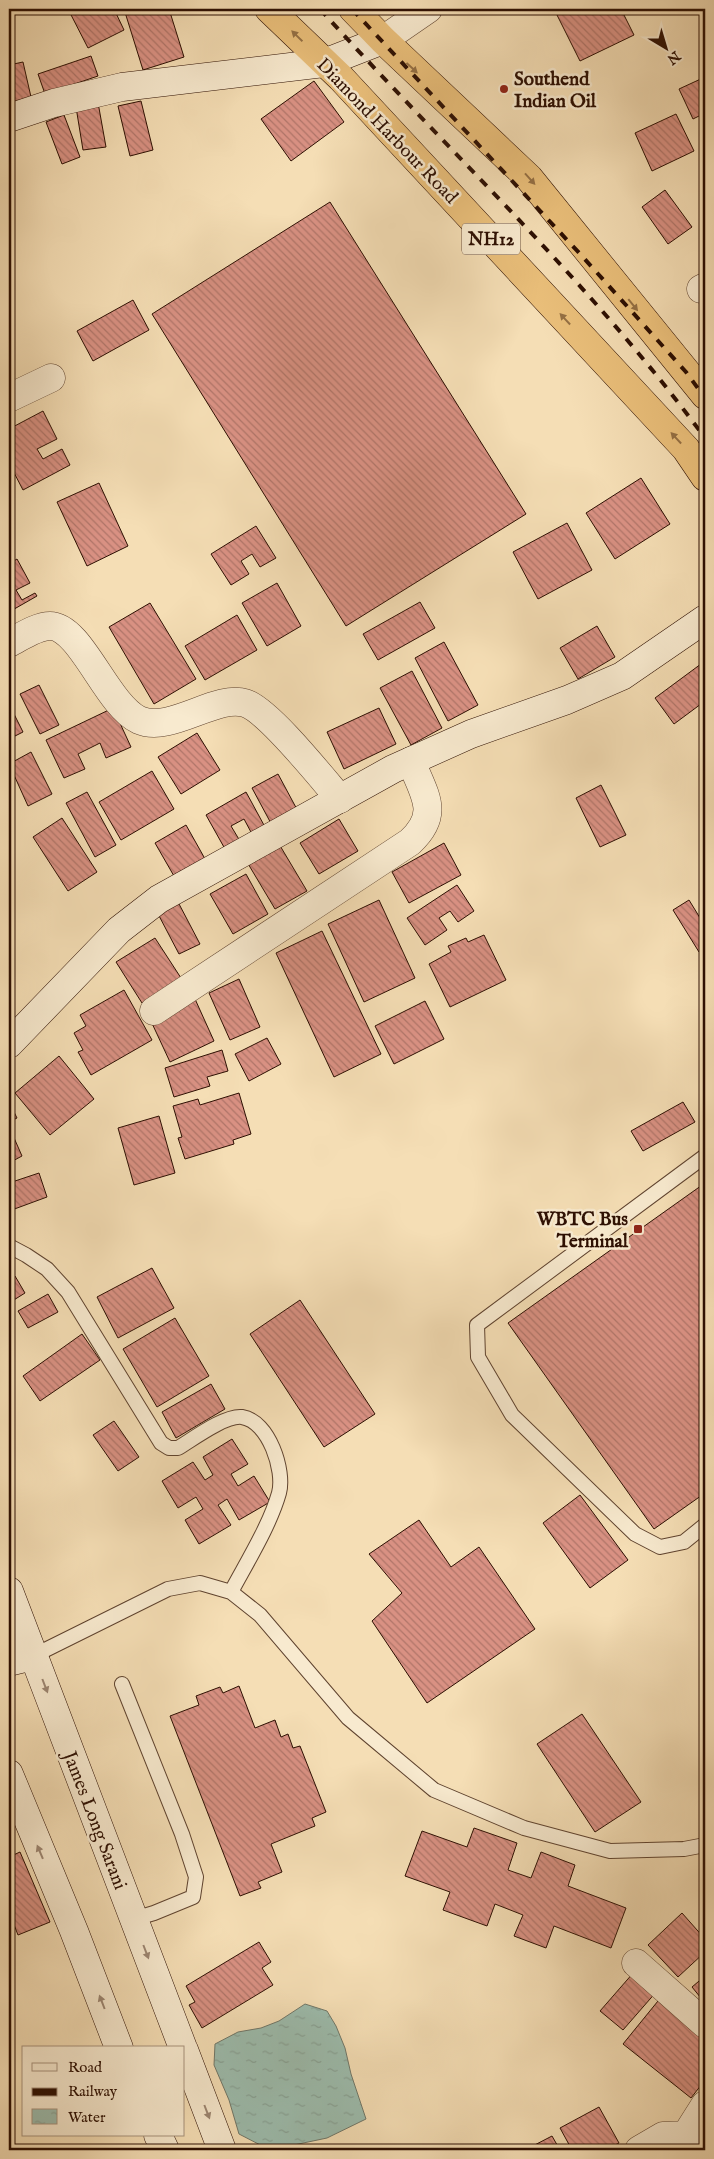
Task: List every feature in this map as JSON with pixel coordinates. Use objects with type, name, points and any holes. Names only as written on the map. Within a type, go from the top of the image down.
[{"type":"highway","name":"Diamond Harbour Road","points":[[269,9],[324,62],[686,449],[705,477]]},
{"type":"highway","points":[[352,9],[382,40],[530,178],[705,395]]},
{"type":"street","points":[[9,118],[54,103],[122,86],[324,62],[382,40],[428,9]]},
{"type":"street","points":[[9,398],[51,378]]},
{"type":"street","points":[[9,1044],[119,930],[159,900],[394,769],[471,734],[567,700],[622,676],[705,619]]},
{"type":"street","points":[[9,643],[50,626],[64,629],[74,639],[119,705],[140,720],[158,722],[182,717],[224,703],[245,702],[264,713],[340,799]]},
{"type":"street","points":[[154,1011],[410,842],[422,831],[428,815],[427,801],[411,761]]},
{"type":"street","name":"James Long Sarani","points":[[9,1591],[21,1659],[134,1919],[182,2046]]},
{"type":"street","points":[[9,1774],[118,2046]]},
{"type":"street","points":[[636,1963],[705,2024]]},
{"type":"street","name":"James Long Sarani","points":[[185,2054],[222,2150]]},
{"type":"street","points":[[639,2150],[663,2136],[696,2142],[705,2105]]},
{"type":"street","points":[[158,2136],[165,2150]]},
{"type":"lane","points":[[705,1156],[477,1325],[478,1357],[512,1415],[635,1534],[660,1547],[684,1542],[705,1525]]},
{"type":"lane","points":[[9,1246],[26,1254],[47,1269],[68,1292],[161,1443],[169,1448],[178,1448],[227,1419],[243,1417],[259,1426],[270,1442],[280,1468],[280,1491],[272,1513],[232,1592]]},
{"type":"lane","points":[[21,1659],[168,1589],[200,1583],[232,1592],[260,1615],[348,1718],[434,1790],[524,1828],[610,1851],[684,1850],[705,1844]]},
{"type":"lane","points":[[122,1684],[182,1834],[196,1877],[193,1897],[134,1919]]},
{"type":"water","points":[[305,2004],[327,2011],[336,2026],[345,2048],[351,2074],[366,2119],[327,2138],[270,2150],[239,2134],[229,2100],[214,2065],[215,2044],[238,2032],[261,2028],[279,2021]]},
{"type":"building","points":[[68,9],[114,9],[124,30],[88,48]]},
{"type":"building","points":[[124,9],[169,9],[184,57],[143,70]]},
{"type":"building","points":[[554,9],[621,9],[634,35],[580,61]]},
{"type":"building","points":[[91,56],[98,76],[45,94],[38,74]]},
{"type":"building","points":[[23,62],[31,97],[9,103],[9,65]]},
{"type":"building","points":[[705,77],[705,113],[693,119],[679,89]]},
{"type":"building","points":[[314,81],[344,122],[291,161],[261,119]]},
{"type":"building","points":[[97,97],[106,147],[83,150],[75,101]]},
{"type":"building","points":[[141,101],[153,150],[130,156],[118,106]]},
{"type":"building","points":[[676,114],[694,151],[652,171],[635,133]]},
{"type":"building","points":[[64,115],[80,157],[62,164],[46,122]]},
{"type":"building","points":[[665,190],[692,227],[668,244],[642,207]]},
{"type":"building","points":[[330,202],[526,514],[346,626],[152,314]]},
{"type":"building","points":[[133,300],[149,330],[93,361],[77,331]]},
{"type":"building","points":[[43,411],[57,439],[37,449],[43,459],[62,449],[70,465],[23,490],[9,463],[9,429]]},
{"type":"building","points":[[641,478],[670,524],[615,559],[586,513]]},
{"type":"building","points":[[99,483],[128,546],[87,566],[57,502]]},
{"type":"building","points":[[567,523],[592,570],[538,599],[513,552]]},
{"type":"building","points":[[256,526],[276,558],[260,567],[252,554],[241,561],[249,574],[231,585],[211,554]]},
{"type":"building","points":[[9,543],[14,553],[9,556]]},
{"type":"building","points":[[17,559],[30,583],[16,590],[22,600],[35,593],[37,596],[9,612],[9,564]]},
{"type":"building","points":[[277,583],[301,626],[267,646],[242,603]]},
{"type":"building","points":[[420,602],[435,628],[378,660],[363,634]]},
{"type":"building","points":[[150,603],[196,679],[154,704],[109,627]]},
{"type":"building","points":[[237,615],[257,650],[205,680],[185,646]]},
{"type":"building","points":[[597,626],[615,657],[578,679],[560,648]]},
{"type":"building","points":[[444,642],[478,705],[448,721],[415,658]]},
{"type":"building","points":[[705,661],[705,701],[674,724],[655,698]]},
{"type":"building","points":[[412,671],[442,728],[411,745],[380,688]]},
{"type":"building","points":[[39,685],[59,725],[40,734],[20,694]]},
{"type":"building","points":[[9,704],[23,732],[9,739]]},
{"type":"building","points":[[113,708],[131,747],[106,758],[100,743],[78,754],[85,769],[64,778],[46,740]]},
{"type":"building","points":[[379,708],[396,744],[344,769],[327,732]]},
{"type":"building","points":[[197,733],[220,770],[181,794],[158,757]]},
{"type":"building","points":[[31,752],[52,794],[28,806],[9,764]]},
{"type":"building","points":[[152,771],[174,809],[121,840],[99,802]]},
{"type":"building","points":[[278,774],[300,815],[274,829],[252,788]]},
{"type":"building","points":[[601,785],[626,835],[600,847],[576,798]]},
{"type":"building","points":[[87,792],[116,845],[95,857],[66,803]]},
{"type":"building","points":[[246,792],[265,827],[252,834],[244,819],[231,826],[240,841],[225,849],[206,815]]},
{"type":"building","points":[[62,818],[97,872],[68,891],[33,837]]},
{"type":"building","points":[[339,819],[358,851],[319,874],[300,843]]},
{"type":"building","points":[[186,825],[209,866],[178,883],[155,843]]},
{"type":"building","points":[[444,843],[461,875],[409,903],[392,872]]},
{"type":"building","points":[[279,844],[307,891],[275,909],[247,862]]},
{"type":"building","points":[[246,874],[268,914],[233,934],[210,894]]},
{"type":"building","points":[[457,885],[474,911],[458,922],[450,911],[439,918],[447,930],[425,945],[407,918]]},
{"type":"building","points":[[379,900],[415,978],[364,1002],[328,924]]},
{"type":"building","points":[[689,900],[705,926],[705,948],[699,952],[673,910]]},
{"type":"building","points":[[178,902],[200,944],[179,954],[157,912]]},
{"type":"building","points":[[322,931],[381,1054],[334,1077],[276,953]]},
{"type":"building","points":[[484,935],[506,980],[450,1007],[429,964],[451,952],[448,946],[466,938],[468,942]]},
{"type":"building","points":[[155,938],[181,978],[142,1003],[116,962]]},
{"type":"building","points":[[239,979],[260,1027],[230,1040],[209,993]]},
{"type":"building","points":[[124,990],[152,1040],[91,1075],[78,1052],[83,1050],[74,1033],[86,1026],[80,1015]]},
{"type":"building","points":[[195,999],[214,1041],[170,1062],[150,1019]]},
{"type":"building","points":[[425,1001],[444,1039],[394,1064],[375,1026]]},
{"type":"building","points":[[267,1038],[281,1064],[249,1081],[235,1054]]},
{"type":"building","points":[[222,1050],[228,1071],[207,1077],[210,1086],[174,1097],[165,1068]]},
{"type":"building","points":[[59,1056],[94,1099],[50,1135],[15,1093]]},
{"type":"building","points":[[239,1093],[251,1134],[233,1140],[234,1144],[185,1159],[178,1138],[182,1137],[173,1106],[198,1099],[200,1105]]},
{"type":"building","points":[[9,1102],[17,1118],[9,1122]]},
{"type":"building","points":[[683,1102],[695,1122],[643,1151],[631,1131]]},
{"type":"building","points":[[159,1116],[175,1173],[134,1185],[118,1128]]},
{"type":"building","points":[[11,1131],[22,1156],[9,1163],[9,1132]]},
{"type":"building","points":[[39,1173],[47,1197],[9,1211],[9,1183]]},
{"type":"building","points":[[705,1183],[705,1493],[654,1529],[508,1323]]},
{"type":"building","points":[[152,1268],[174,1308],[118,1338],[97,1297]]},
{"type":"building","points":[[9,1275],[11,1278],[15,1276],[25,1293],[9,1303]]},
{"type":"building","points":[[48,1294],[58,1312],[28,1328],[18,1311]]},
{"type":"building","points":[[300,1300],[375,1414],[324,1447],[250,1334]]},
{"type":"building","points":[[175,1318],[209,1376],[157,1407],[123,1349]]},
{"type":"building","points":[[82,1334],[100,1360],[40,1401],[23,1376]]},
{"type":"building","points":[[211,1384],[225,1409],[176,1438],[162,1412]]},
{"type":"building","points":[[114,1421],[139,1457],[118,1471],[93,1435]]},
{"type":"building","points":[[232,1439],[248,1464],[231,1474],[238,1486],[254,1476],[270,1502],[239,1520],[227,1499],[218,1505],[231,1525],[199,1544],[185,1520],[203,1509],[196,1497],[178,1508],[162,1481],[193,1462],[205,1480],[213,1475],[203,1457]]},
{"type":"building","points":[[580,1495],[628,1560],[590,1588],[543,1523]]},
{"type":"building","points":[[419,1520],[451,1567],[479,1547],[535,1629],[427,1703],[372,1621],[402,1593],[369,1554]]},
{"type":"building","points":[[239,1686],[255,1728],[275,1720],[281,1737],[288,1734],[293,1748],[300,1746],[326,1812],[312,1818],[315,1826],[271,1844],[282,1872],[258,1882],[261,1888],[240,1896],[170,1716],[199,1705],[196,1696],[220,1687],[223,1693]]},
{"type":"building","points":[[582,1714],[641,1802],[595,1832],[537,1744]]},
{"type":"building","points":[[474,1828],[517,1843],[508,1870],[531,1878],[541,1852],[575,1865],[568,1886],[626,1908],[611,1948],[554,1926],[546,1948],[514,1936],[523,1915],[495,1904],[487,1926],[443,1910],[450,1892],[405,1876],[422,1831],[467,1847]]},
{"type":"building","points":[[20,1852],[50,1922],[18,1935],[9,1912],[9,1857]]},
{"type":"building","points":[[682,1913],[705,1939],[705,1952],[678,1977],[648,1945]]},
{"type":"building","points":[[259,1942],[271,1962],[262,1968],[273,1985],[202,2028],[189,2005],[195,2002],[186,1986]]},
{"type":"building","points":[[634,1972],[657,1991],[623,2030],[600,2011]]},
{"type":"building","points":[[705,1976],[705,2003],[692,1987]]},
{"type":"building","points":[[658,2001],[705,2038],[705,2080],[691,2098],[623,2044]]},
{"type":"building","points":[[599,2107],[619,2143],[605,2150],[572,2150],[560,2128]]},
{"type":"building","points":[[552,2136],[560,2150],[525,2150]]},
{"type":"building","points":[[26,2145],[29,2150],[13,2150]]},
{"type":"railway","points":[[320,9],[567,272],[661,381],[705,438]]},
{"type":"railway","points":[[352,9],[582,256],[686,372],[705,398]]},
{"type":"place","name":"Southend Indian Oil","points":[[504,89]]},
{"type":"place","name":"WBTC Bus Terminal","points":[[638,1229]]}]
